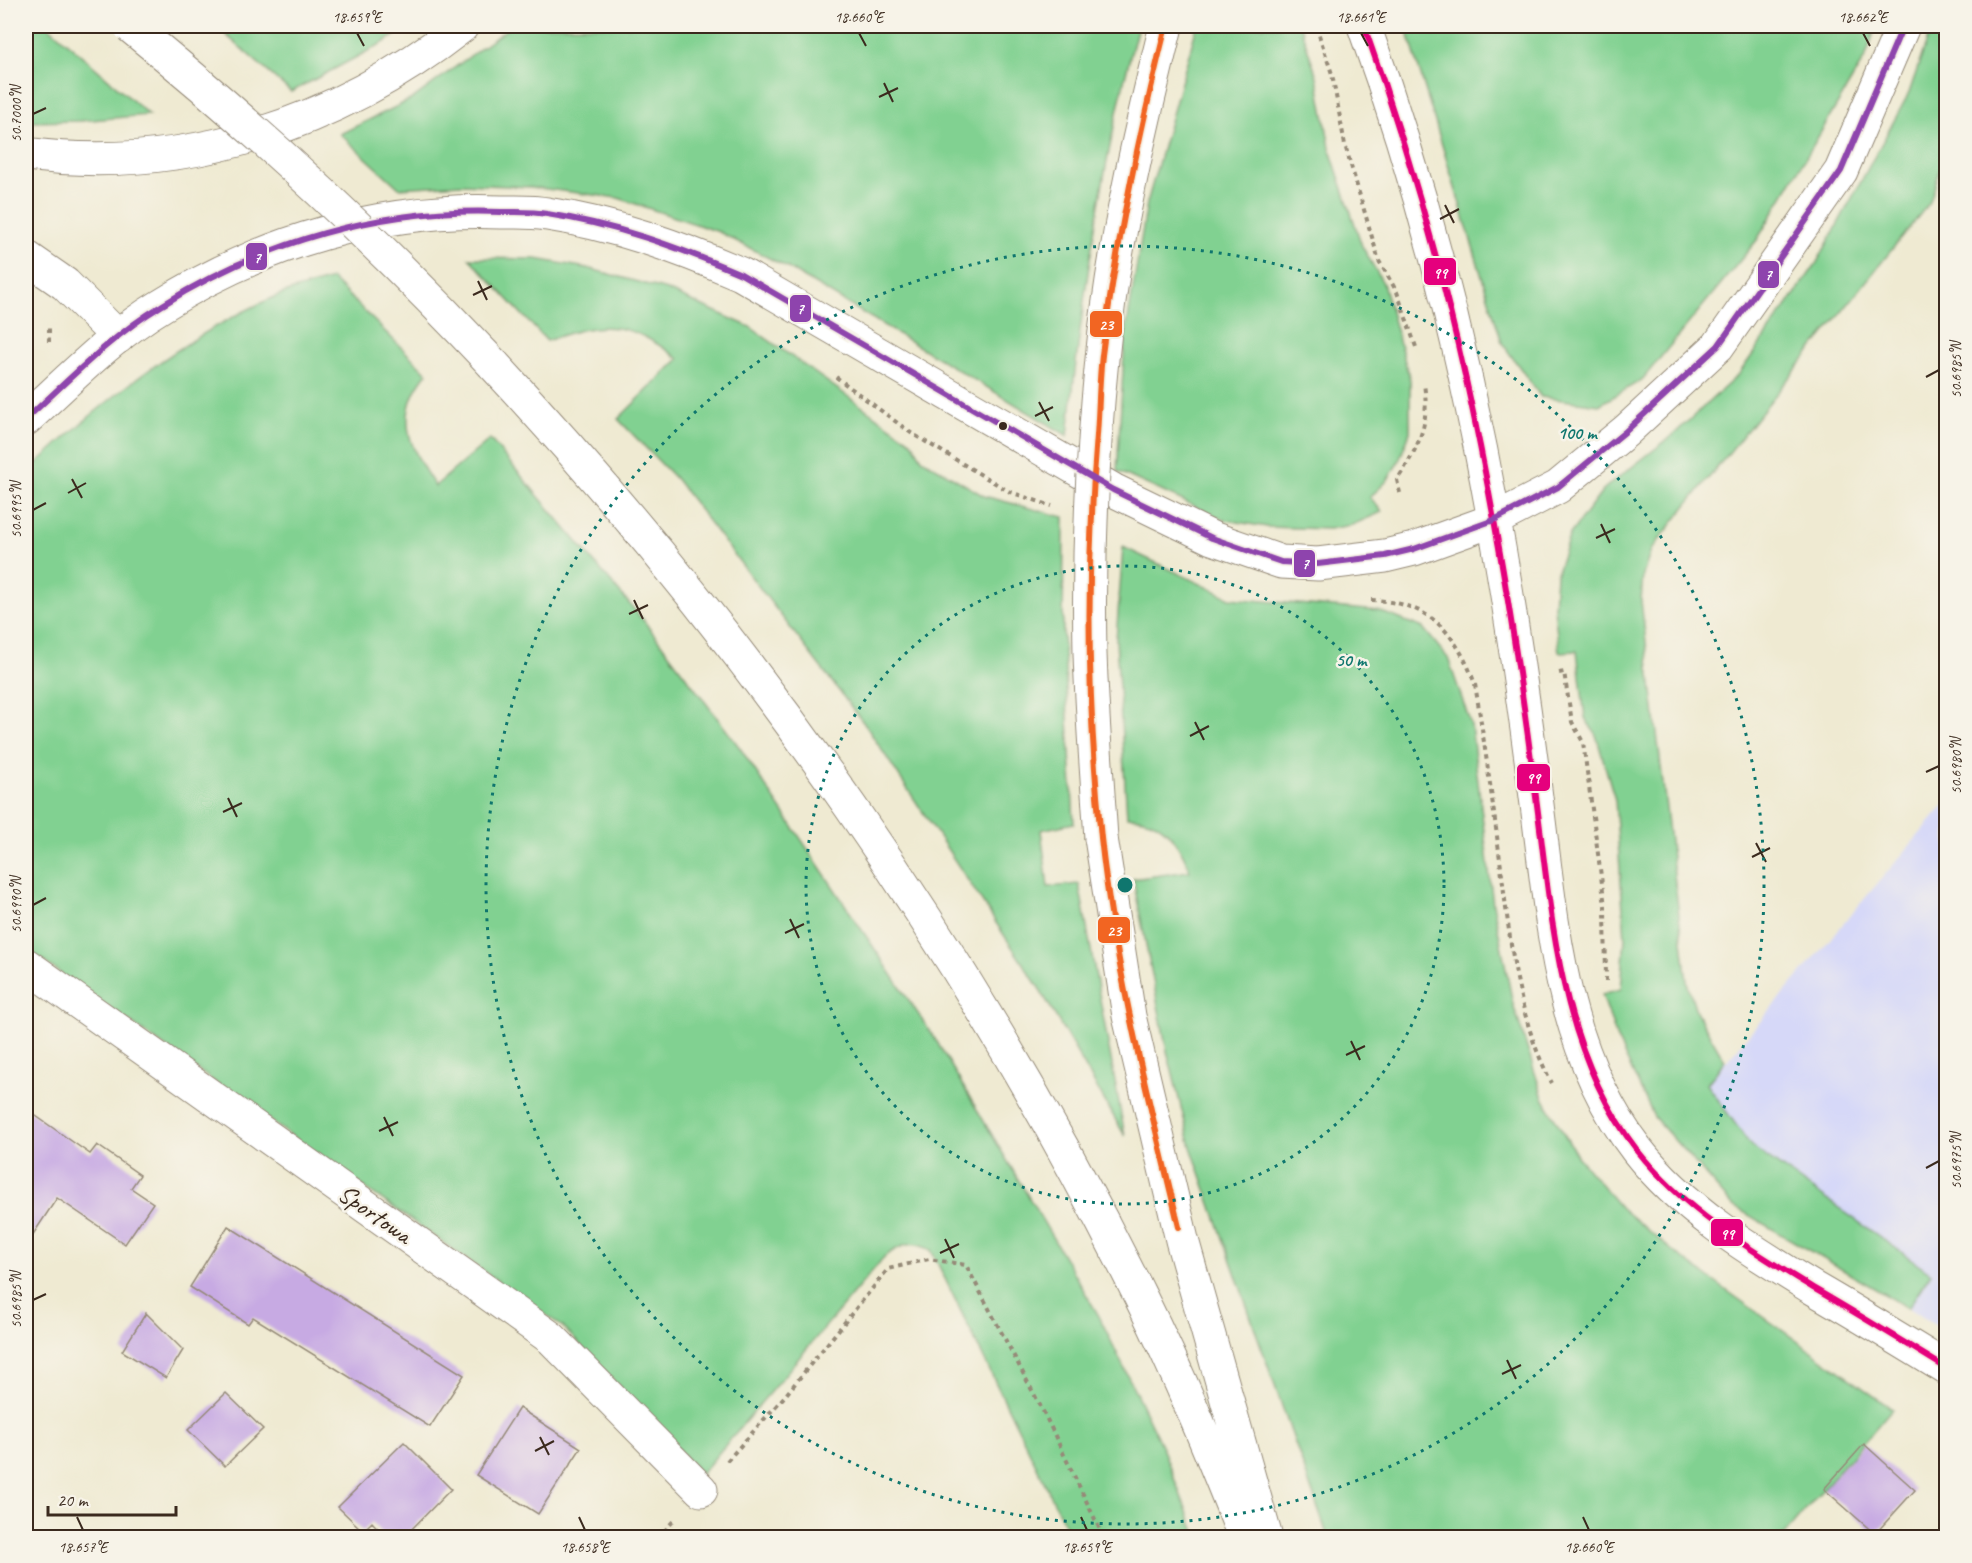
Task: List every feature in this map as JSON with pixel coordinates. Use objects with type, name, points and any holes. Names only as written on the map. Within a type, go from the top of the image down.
[{"type":"main road","points":[[130,26],[177,63],[323,194],[441,308],[545,420],[666,561],[759,678],[884,856],[971,990],[1054,1130],[1143,1300],[1245,1538]]},
{"type":"main road","points":[[26,154],[124,158],[194,151],[260,135],[313,116],[373,86],[431,50],[462,26]]},
{"type":"main road","points":[[1166,26],[1123,216],[1102,357],[1091,502],[1089,580],[1090,655],[1101,838],[1134,1039],[1182,1240],[1266,1538]]},
{"type":"main road","points":[[1364,26],[1419,195],[1460,352],[1494,520],[1520,678],[1560,977],[1587,1061],[1607,1103],[1636,1148],[1672,1190],[1740,1243],[1947,1368]]},
{"type":"main road","points":[[26,419],[118,337],[159,306],[201,282],[249,259],[296,241],[374,220],[458,210],[545,213],[620,229],[698,256],[741,274],[1113,490],[1248,552],[1281,562],[1318,564],[1374,558],[1414,549],[1494,520],[1558,487],[1626,431],[1718,346],[1841,171],[1904,26]]},
{"type":"main road","points":[[26,257],[65,284],[118,337]]},
{"type":"main road","name":"Sportowa","points":[[26,965],[551,1338],[701,1491]]},
{"type":"path","points":[[1316,26],[1332,74],[1345,145],[1380,261],[1397,292],[1418,356]]},
{"type":"path","points":[[46,348],[51,338],[49,319]]},
{"type":"path","points":[[1401,493],[1397,480],[1418,448],[1427,418],[1422,376]]},
{"type":"path","points":[[701,1491],[784,1397],[888,1269],[929,1259],[966,1265],[1044,1413],[1104,1538]]},
{"type":"shaded area","points":[[1946,803],[1946,1332],[1908,1308],[1931,1273],[1751,1146],[1707,1084]]},
{"type":"green space","points":[[38,26],[48,26],[149,115],[80,121],[26,122],[26,32]]},
{"type":"green space","points":[[216,26],[409,26],[383,43],[291,92]]},
{"type":"green space","points":[[511,26],[1138,26],[1114,127],[1095,230],[1068,436],[788,268],[719,232],[618,198],[530,187],[461,184],[399,188],[340,134],[412,99]]},
{"type":"green space","points":[[1197,26],[1300,26],[1317,77],[1331,153],[1362,246],[1383,283],[1410,380],[1410,432],[1399,461],[1387,481],[1370,497],[1382,512],[1352,525],[1329,529],[1267,527],[1225,520],[1117,471],[1125,337],[1147,203]]},
{"type":"green space","points":[[1406,26],[1876,26],[1866,56],[1757,240],[1642,380],[1599,405],[1541,397],[1502,343]]},
{"type":"green space","points":[[1932,26],[1946,26],[1945,153],[1930,202],[1651,550],[1643,575],[1641,601],[1687,982],[1696,1011],[1725,1061],[1707,1084],[1751,1146],[1931,1273],[1908,1308],[1733,1206],[1654,1117],[1617,1039],[1602,994],[1621,989],[1625,938],[1615,800],[1596,735],[1585,718],[1577,651],[1559,652],[1554,608],[1556,575],[1570,534],[1605,488],[1673,435],[1739,374],[1816,264],[1909,93]]},
{"type":"green space","points":[[469,258],[536,259],[587,268],[667,290],[750,327],[912,442],[922,459],[984,496],[1064,517],[1063,633],[1074,823],[1041,830],[1048,887],[1079,884],[1125,1136],[1041,991],[866,726],[675,478],[618,419],[679,359],[646,337],[616,328],[585,329],[547,341]]},
{"type":"green space","points":[[332,279],[427,373],[417,388],[408,416],[412,444],[435,486],[490,439],[644,621],[740,748],[937,1042],[1099,1316],[1162,1447],[1197,1537],[1071,1537],[931,1250],[913,1244],[902,1246],[885,1256],[701,1474],[563,1327],[26,949],[26,473],[114,396],[177,350],[244,311],[298,288]]},
{"type":"green space","points":[[1123,547],[1230,598],[1379,611],[1423,628],[1448,658],[1471,725],[1493,904],[1513,1004],[1543,1098],[1577,1156],[1621,1208],[1680,1257],[1892,1409],[1782,1537],[1328,1537],[1191,1147],[1167,1051],[1133,879],[1190,871],[1180,849],[1168,832],[1150,821],[1127,817],[1116,640]]},
{"type":"building","points":[[26,1109],[90,1154],[97,1145],[140,1175],[131,1188],[153,1203],[125,1244],[57,1198],[26,1245]]},
{"type":"building","points":[[228,1226],[464,1375],[430,1427],[253,1317],[248,1324],[190,1287]]},
{"type":"building","points":[[146,1313],[183,1350],[166,1378],[122,1351]]},
{"type":"building","points":[[226,1393],[263,1429],[225,1466],[188,1430]]},
{"type":"building","points":[[519,1408],[581,1448],[538,1514],[476,1475]]},
{"type":"building","points":[[404,1442],[451,1489],[403,1538],[387,1538],[372,1522],[363,1531],[338,1507]]},
{"type":"building","points":[[1864,1444],[1915,1490],[1875,1534],[1824,1489]]},
{"type":"transit line","name":"23","points":[[1166,26],[1129,189],[1102,355],[1093,485],[1090,636],[1096,788],[1107,887],[1134,1033],[1179,1227]]},
{"type":"transit line","name":"99","points":[[1364,26],[1423,208],[1469,394],[1512,624],[1554,935],[1575,1026],[1591,1069],[1611,1111],[1637,1150],[1655,1172],[1696,1210],[1765,1258],[1946,1368]]},
{"type":"transit line","name":"7","points":[[26,419],[125,331],[200,283],[240,264],[324,233],[368,223],[456,212],[536,212],[621,230],[670,246],[741,274],[1113,490],[1212,538],[1281,562],[1318,564],[1385,556],[1414,549],[1494,520],[1558,487],[1626,431],[1718,346],[1841,171],[1903,26]]}]
